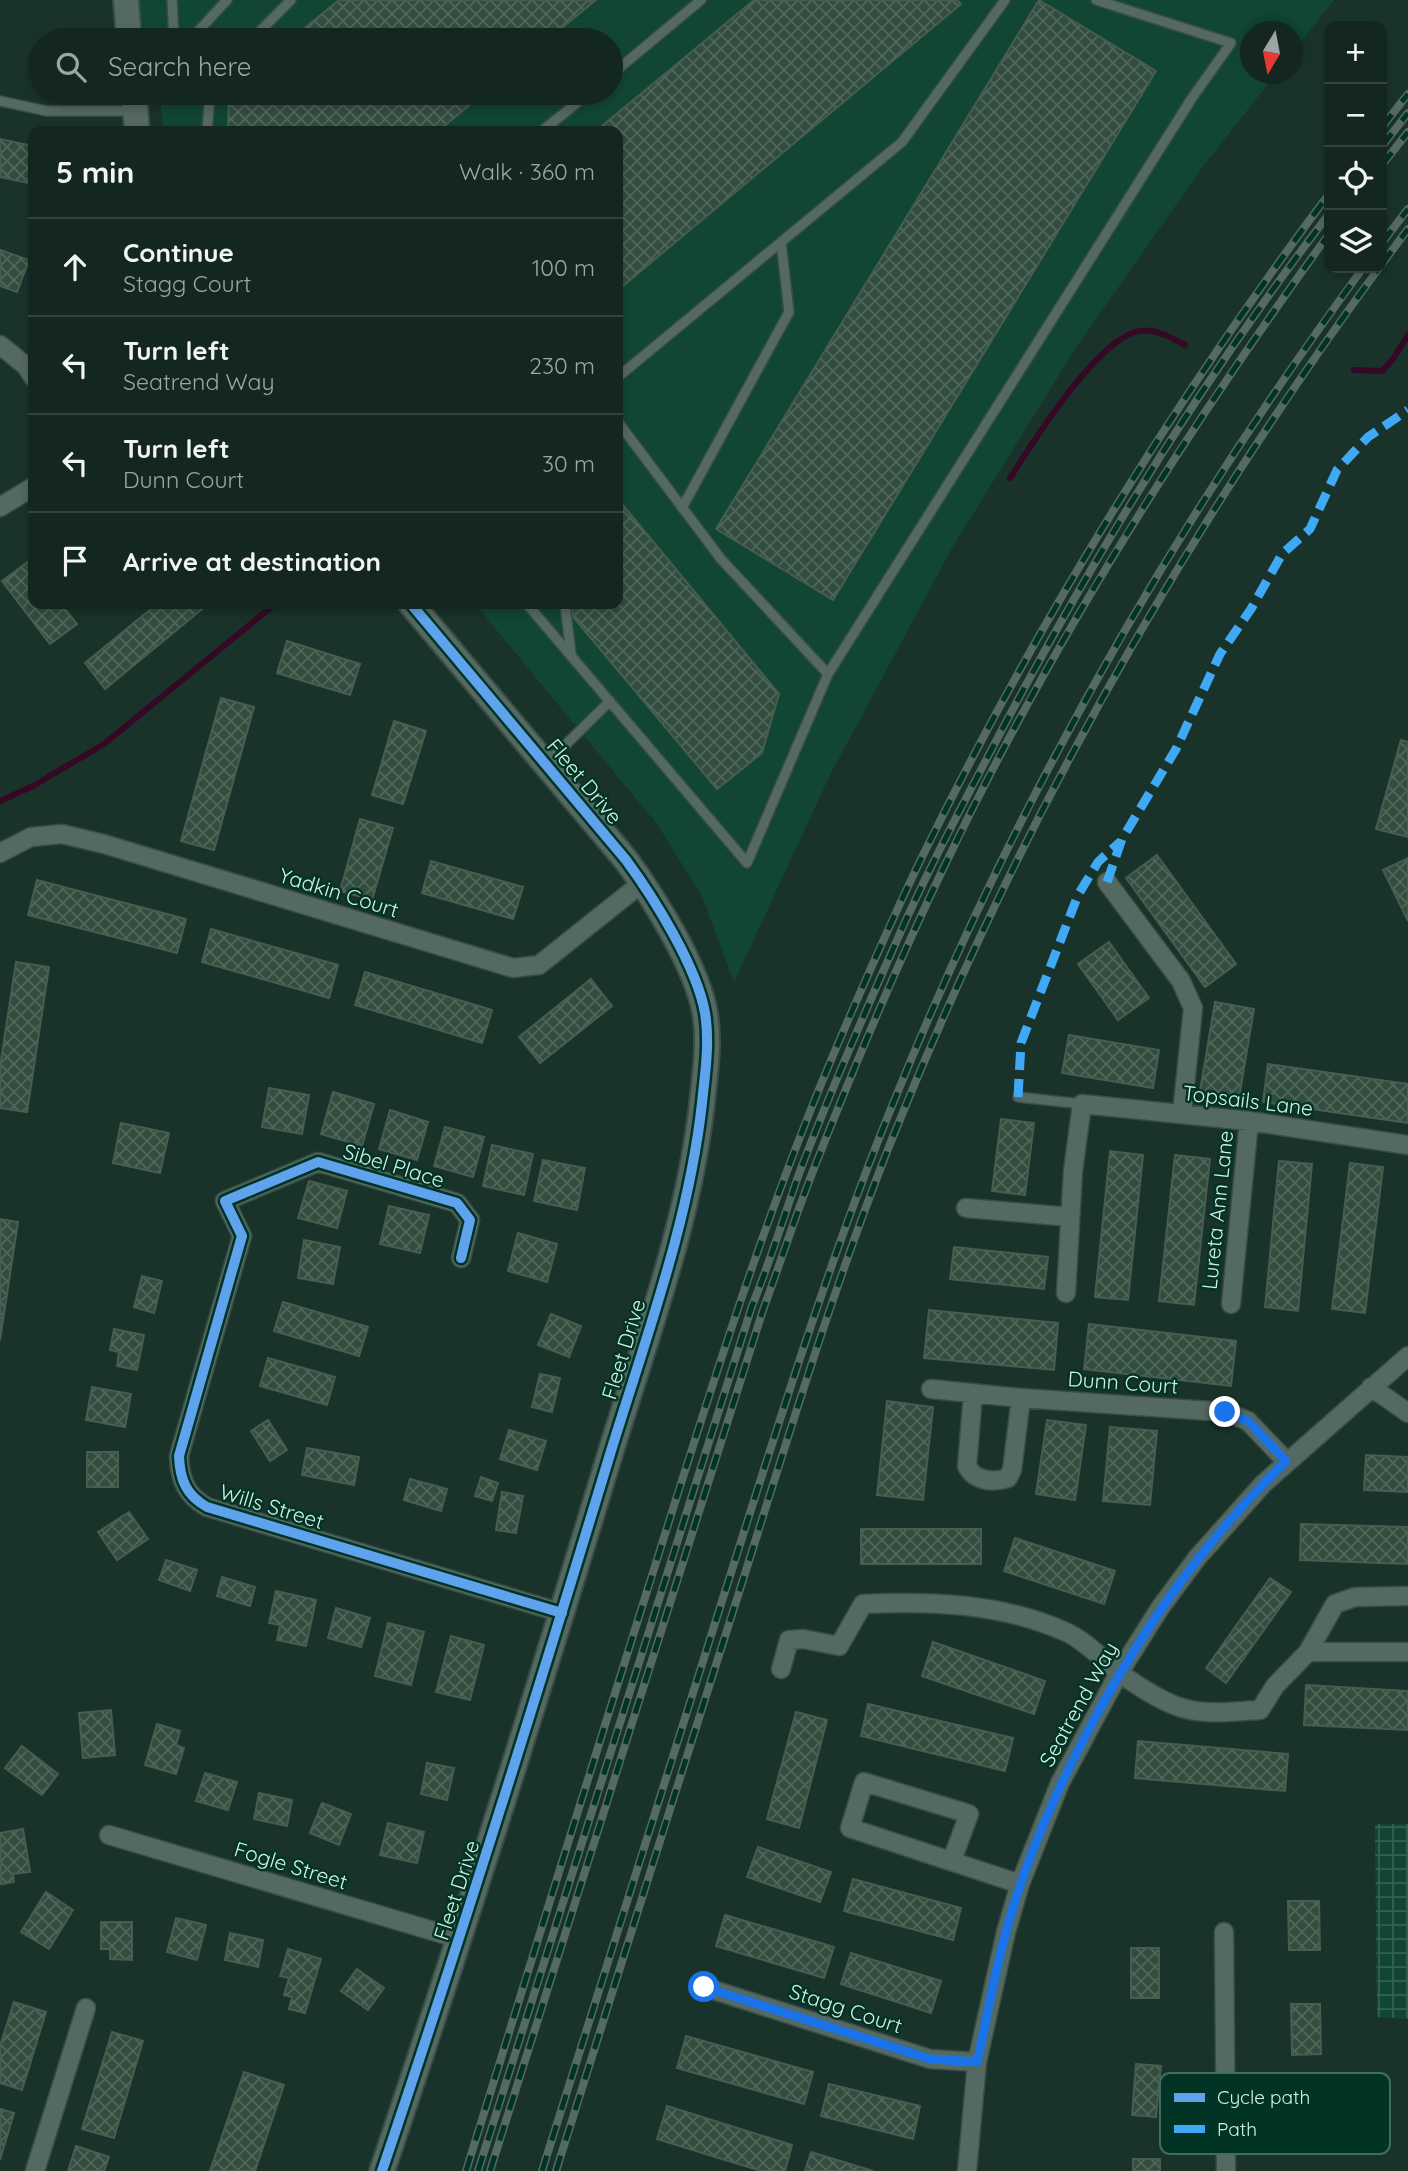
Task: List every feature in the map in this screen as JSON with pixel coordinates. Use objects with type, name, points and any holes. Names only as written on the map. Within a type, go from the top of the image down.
[{"type":"street","points":[[126,0],[128,28]]},
{"type":"street","points":[[0,345],[28,369]]},
{"type":"street","points":[[0,507],[28,490]]},
{"type":"street","name":"Fleet Drive","points":[[383,2171],[460,1939],[674,1245],[698,1142],[705,1061],[705,1013],[685,958],[642,883],[626,860],[415,609]]},
{"type":"street","name":"Yadkin Court","points":[[0,853],[31,837],[62,834],[104,844],[513,968],[539,965],[642,883]]},
{"type":"street","points":[[1107,882],[1181,981],[1192,1008],[1182,1114]]},
{"type":"street","points":[[1066,1293],[1070,1217],[1082,1104]]},
{"type":"street","name":"Topsails Lane","points":[[1082,1104],[1249,1121],[1408,1145]]},
{"type":"street","name":"Lureta Ann Lane","points":[[1231,1304],[1249,1121]]},
{"type":"street","name":"Sibel Place","points":[[225,1201],[318,1162],[457,1203],[470,1220],[461,1258]]},
{"type":"street","name":"Wills Street","points":[[225,1201],[242,1236],[179,1457],[184,1487],[195,1500],[207,1507],[562,1614]]},
{"type":"street","points":[[966,1208],[1070,1217]]},
{"type":"street","name":"Seatrend Way","points":[[967,2171],[977,2062],[1006,1932],[1020,1884],[1060,1783],[1119,1673],[1160,1608],[1197,1558],[1263,1484],[1408,1356]]},
{"type":"street","points":[[1371,1387],[1408,1413]]},
{"type":"street","name":"Dunn Court","points":[[931,1389],[1225,1412],[1248,1421],[1286,1461]]},
{"type":"street","points":[[973,1394],[967,1466],[971,1475],[977,1478],[1008,1478],[1012,1470],[1021,1398]]},
{"type":"street","points":[[782,1669],[789,1640],[803,1639],[839,1646],[863,1604],[915,1602],[989,1608],[1027,1616],[1069,1633],[1119,1673],[1162,1699],[1186,1709],[1221,1712],[1260,1710],[1275,1686],[1308,1652],[1335,1604],[1356,1597],[1408,1596]]},
{"type":"street","points":[[1308,1652],[1408,1652]]},
{"type":"street","points":[[952,1860],[969,1814],[864,1782],[850,1828],[1020,1884]]},
{"type":"street","name":"Fogle Street","points":[[109,1835],[460,1939]]},
{"type":"street","points":[[1224,1932],[1225,2073]]},
{"type":"street","name":"Stagg Court","points":[[704,1987],[930,2059],[977,2062]]},
{"type":"street","points":[[35,2171],[86,2008]]},
{"type":"lane","points":[[172,0],[173,28]]},
{"type":"lane","points":[[201,28],[226,0]]},
{"type":"lane","points":[[263,28],[291,0]]},
{"type":"lane","points":[[623,65],[701,0]]},
{"type":"lane","points":[[623,373],[902,142],[1005,0]]},
{"type":"lane","points":[[531,609],[747,863],[828,674],[1184,110],[1231,43],[1096,0]]},
{"type":"lane","points":[[0,101],[47,111],[136,112]]},
{"type":"lane","points":[[207,126],[209,105]]},
{"type":"lane","points":[[548,126],[574,105]]},
{"type":"lane","points":[[682,508],[789,312],[781,242]]},
{"type":"lane","points":[[623,429],[721,559],[828,674]]},
{"type":"lane","points":[[566,609],[571,656]]},
{"type":"lane","points":[[545,765],[610,701]]},
{"type":"lane","points":[[1018,1097],[1082,1104]]},
{"type":"shaded area","points":[[139,0],[1334,0],[1303,39],[1303,21],[1240,21],[1240,84],[1268,84],[1204,165],[1075,349],[952,548],[830,775],[734,982],[702,896],[657,824],[479,609],[623,609],[623,126],[163,126],[161,105],[623,105],[623,28],[141,28]]},
{"type":"shaded area","points":[[1375,1824],[1408,1824],[1408,2019],[1377,2017]]},
{"type":"building","points":[[339,0],[596,0],[562,28],[305,28]]},
{"type":"building","points":[[754,0],[957,0],[961,4],[623,286],[623,126],[602,126]]},
{"type":"building","points":[[1039,0],[1156,71],[833,600],[716,529]]},
{"type":"building","points":[[229,105],[469,105],[444,126],[228,126]]},
{"type":"building","points":[[0,139],[28,145],[28,183],[0,177]]},
{"type":"building","points":[[0,250],[28,260],[17,292],[0,286]]},
{"type":"building","points":[[623,505],[779,694],[762,753],[717,789],[574,618],[572,609],[623,609]]},
{"type":"building","points":[[28,562],[28,609],[65,609],[77,624],[50,644],[2,581]]},
{"type":"building","points":[[151,609],[202,609],[105,689],[85,663]]},
{"type":"building","points":[[287,641],[360,664],[350,695],[277,673]]},
{"type":"building","points":[[221,698],[254,707],[214,850],[181,841]]},
{"type":"building","points":[[394,721],[426,731],[403,804],[372,795]]},
{"type":"building","points":[[1401,740],[1408,742],[1408,837],[1376,829]]},
{"type":"building","points":[[360,819],[393,828],[372,900],[340,891]]},
{"type":"building","points":[[1157,855],[1236,964],[1205,987],[1126,878]]},
{"type":"building","points":[[1408,858],[1408,921],[1383,870]]},
{"type":"building","points":[[431,861],[523,887],[513,919],[422,893]]},
{"type":"building","points":[[37,880],[186,919],[177,953],[28,915]]},
{"type":"building","points":[[211,929],[338,965],[329,998],[202,962]]},
{"type":"building","points":[[1109,942],[1149,998],[1118,1020],[1078,964]]},
{"type":"building","points":[[16,962],[49,967],[27,1112],[0,1108],[0,1067]]},
{"type":"building","points":[[365,972],[492,1010],[482,1043],[355,1005]]},
{"type":"building","points":[[591,979],[612,1006],[540,1063],[519,1037]]},
{"type":"building","points":[[1215,1002],[1254,1009],[1239,1098],[1200,1091]]},
{"type":"building","points":[[1069,1035],[1159,1050],[1153,1088],[1062,1073]]},
{"type":"building","points":[[1268,1064],[1408,1084],[1408,1123],[1263,1102]]},
{"type":"building","points":[[269,1088],[309,1095],[302,1134],[262,1127]]},
{"type":"building","points":[[333,1092],[374,1104],[362,1146],[321,1134]]},
{"type":"building","points":[[390,1110],[428,1122],[417,1160],[379,1149]]},
{"type":"building","points":[[1001,1119],[1034,1123],[1025,1195],[992,1191]]},
{"type":"building","points":[[121,1123],[169,1133],[160,1173],[113,1163]]},
{"type":"building","points":[[445,1127],[484,1137],[473,1177],[434,1166]]},
{"type":"building","points":[[492,1145],[533,1154],[524,1195],[483,1186]]},
{"type":"building","points":[[1110,1151],[1143,1155],[1128,1300],[1095,1297]]},
{"type":"building","points":[[1175,1155],[1210,1159],[1194,1305],[1159,1301]]},
{"type":"building","points":[[543,1160],[585,1168],[577,1210],[534,1201]]},
{"type":"building","points":[[1279,1161],[1312,1164],[1298,1311],[1265,1307]]},
{"type":"building","points":[[1350,1163],[1383,1167],[1365,1313],[1332,1309]]},
{"type":"building","points":[[309,1181],[347,1191],[337,1228],[298,1218]]},
{"type":"building","points":[[389,1206],[429,1215],[420,1253],[380,1244]]},
{"type":"building","points":[[0,1219],[18,1222],[0,1340]]},
{"type":"building","points":[[518,1233],[557,1244],[547,1282],[508,1271]]},
{"type":"building","points":[[304,1240],[340,1247],[333,1284],[298,1278]]},
{"type":"building","points":[[954,1247],[1048,1257],[1044,1289],[950,1279]]},
{"type":"building","points":[[142,1276],[162,1281],[154,1313],[134,1307]]},
{"type":"building","points":[[283,1302],[368,1327],[359,1356],[274,1331]]},
{"type":"building","points":[[929,1310],[1058,1323],[1054,1370],[924,1358]]},
{"type":"building","points":[[551,1314],[581,1326],[569,1357],[538,1345]]},
{"type":"building","points":[[1089,1324],[1236,1341],[1231,1386],[1084,1369]]},
{"type":"building","points":[[114,1329],[144,1335],[137,1370],[117,1366],[119,1352],[110,1350]]},
{"type":"building","points":[[268,1358],[335,1377],[327,1405],[260,1386]]},
{"type":"building","points":[[540,1374],[560,1378],[552,1412],[532,1407]]},
{"type":"building","points":[[92,1387],[131,1394],[125,1427],[86,1420]]},
{"type":"building","points":[[887,1401],[933,1407],[923,1500],[877,1495]]},
{"type":"building","points":[[268,1420],[287,1450],[270,1461],[251,1431]]},
{"type":"building","points":[[1047,1420],[1086,1425],[1075,1500],[1036,1494]]},
{"type":"building","points":[[1110,1427],[1157,1431],[1150,1505],[1103,1501]]},
{"type":"building","points":[[509,1430],[546,1441],[537,1470],[500,1459]]},
{"type":"building","points":[[307,1448],[359,1457],[354,1485],[302,1475]]},
{"type":"building","points":[[87,1452],[118,1452],[118,1487],[87,1487]]},
{"type":"building","points":[[1366,1455],[1408,1457],[1408,1492],[1364,1490]]},
{"type":"building","points":[[481,1477],[498,1483],[492,1501],[475,1496]]},
{"type":"building","points":[[410,1479],[447,1489],[441,1511],[404,1500]]},
{"type":"building","points":[[502,1492],[523,1496],[516,1533],[496,1530]]},
{"type":"building","points":[[129,1512],[148,1539],[117,1560],[98,1532]]},
{"type":"building","points":[[1301,1524],[1408,1527],[1408,1564],[1300,1560]]},
{"type":"building","points":[[861,1529],[981,1529],[981,1564],[861,1564]]},
{"type":"building","points":[[1015,1538],[1115,1571],[1104,1604],[1004,1571]]},
{"type":"building","points":[[166,1560],[197,1570],[190,1591],[159,1580]]},
{"type":"building","points":[[222,1577],[255,1587],[250,1606],[217,1596]]},
{"type":"building","points":[[1270,1578],[1291,1592],[1226,1683],[1206,1668]]},
{"type":"building","points":[[276,1591],[316,1600],[306,1646],[277,1640],[280,1625],[269,1623]]},
{"type":"building","points":[[336,1608],[370,1618],[361,1647],[328,1638]]},
{"type":"building","points":[[388,1623],[424,1632],[411,1685],[375,1676]]},
{"type":"building","points":[[451,1636],[484,1645],[470,1700],[436,1692]]},
{"type":"building","points":[[933,1642],[1045,1681],[1034,1714],[922,1676]]},
{"type":"building","points":[[1306,1685],[1408,1691],[1408,1730],[1304,1725]]},
{"type":"building","points":[[868,1704],[1013,1738],[1005,1771],[861,1736]]},
{"type":"building","points":[[111,1710],[115,1755],[83,1758],[79,1713]]},
{"type":"building","points":[[796,1712],[827,1720],[799,1828],[767,1819]]},
{"type":"building","points":[[157,1724],[180,1731],[176,1745],[184,1748],[176,1774],[145,1765]]},
{"type":"building","points":[[1138,1741],[1288,1754],[1285,1791],[1135,1778]]},
{"type":"building","points":[[22,1746],[58,1774],[42,1795],[5,1768]]},
{"type":"building","points":[[427,1763],[454,1768],[447,1800],[421,1794]]},
{"type":"building","points":[[205,1773],[237,1782],[228,1810],[196,1801]]},
{"type":"building","points":[[259,1793],[292,1800],[287,1826],[254,1819]]},
{"type":"building","points":[[322,1803],[351,1814],[339,1845],[310,1833]]},
{"type":"building","points":[[388,1823],[424,1832],[417,1863],[380,1855]]},
{"type":"building","points":[[23,1829],[30,1872],[13,1874],[14,1882],[1,1884],[0,1833]]},
{"type":"building","points":[[758,1847],[831,1872],[820,1902],[747,1877]]},
{"type":"building","points":[[853,1879],[961,1908],[953,1940],[844,1911]]},
{"type":"building","points":[[46,1892],[73,1910],[49,1949],[21,1932]]},
{"type":"building","points":[[1288,1901],[1319,1901],[1320,1950],[1289,1950]]},
{"type":"building","points":[[725,1915],[834,1947],[824,1978],[716,1946]]},
{"type":"building","points":[[176,1918],[206,1925],[197,1960],[167,1952]]},
{"type":"building","points":[[101,1922],[132,1922],[132,1960],[110,1959],[110,1949],[101,1949]]},
{"type":"building","points":[[230,1933],[263,1940],[258,1967],[225,1960]]},
{"type":"building","points":[[1131,1948],[1159,1948],[1159,1998],[1131,1998]]},
{"type":"building","points":[[288,1949],[321,1959],[305,2013],[289,2009],[292,1997],[284,1995],[289,1978],[280,1976]]},
{"type":"building","points":[[851,1953],[941,1981],[931,2013],[841,1984]]},
{"type":"building","points":[[357,1969],[384,1988],[368,2010],[341,1991]]},
{"type":"building","points":[[14,2002],[46,2012],[22,2090],[0,2083],[0,2046]]},
{"type":"building","points":[[1291,2004],[1320,2004],[1321,2054],[1292,2055]]},
{"type":"building","points":[[112,2032],[143,2041],[114,2138],[82,2129]]},
{"type":"building","points":[[686,2036],[813,2072],[804,2104],[677,2068]]},
{"type":"building","points":[[1136,2064],[1161,2066],[1156,2117],[1132,2115]]},
{"type":"building","points":[[244,2072],[284,2085],[255,2171],[210,2171]]},
{"type":"building","points":[[829,2084],[920,2106],[913,2139],[821,2116]]},
{"type":"building","points":[[667,2106],[792,2145],[785,2171],[761,2171],[657,2139]]},
{"type":"building","points":[[0,2109],[14,2113],[0,2160]]},
{"type":"building","points":[[76,2146],[109,2157],[104,2171],[68,2171]]},
{"type":"building","points":[[811,2152],[873,2171],[805,2171]]},
{"type":"building","points":[[1133,2159],[1160,2159],[1160,2171],[1133,2171]]},
{"type":"waterway","points":[[1010,478],[1086,371],[1123,338],[1139,331],[1151,331],[1185,345]]},
{"type":"waterway","points":[[1354,370],[1382,371],[1408,335]]},
{"type":"waterway","points":[[0,801],[33,786],[104,744],[269,609]]},
{"type":"railway","points":[[1387,121],[1408,94]]},
{"type":"railway","points":[[1387,140],[1408,113]]},
{"type":"railway","points":[[1387,159],[1408,132]]},
{"type":"railway","points":[[466,2171],[738,1307],[788,1169],[863,987],[913,875],[968,767],[1061,597],[1111,514],[1216,352],[1324,201]]},
{"type":"railway","points":[[1387,236],[1408,209]]},
{"type":"railway","points":[[478,2171],[752,1306],[800,1171],[869,1003],[915,900],[961,808],[1062,620],[1145,480],[1189,412],[1324,221]]},
{"type":"railway","points":[[1387,257],[1408,229]]},
{"type":"railway","points":[[490,2171],[763,1310],[813,1171],[876,1018],[926,905],[985,784],[1074,621],[1171,463],[1324,241]]},
{"type":"railway","points":[[542,2171],[802,1352],[868,1167],[939,995],[1044,778],[1101,672],[1226,466],[1359,273]]},
{"type":"railway","points":[[556,2171],[816,1351],[870,1196],[939,1028],[1047,801],[1170,582],[1236,475],[1375,273]]},
{"type":"marked path","points":[[1107,882],[1122,839],[1176,749],[1220,654],[1251,609],[1282,554],[1310,529],[1337,470],[1368,437],[1408,410]]},
{"type":"marked path","points":[[1018,1097],[1021,1043],[1078,895],[1098,862],[1120,842]]},
{"type":"cycle path","points":[[382,2171],[500,1812],[665,1279],[696,1147],[707,1047],[705,1013],[693,975],[673,934],[637,876],[415,609]]},
{"type":"cycle path","points":[[461,1258],[470,1220],[457,1203],[318,1162],[225,1201],[242,1236],[179,1456],[183,1480],[189,1492],[207,1507],[562,1613]]},
{"type":"route","points":[[704,1987],[930,2059],[977,2062],[1006,1932],[1020,1884],[1060,1783],[1119,1673],[1160,1608],[1197,1558],[1286,1461],[1248,1421],[1225,1412]]}]
